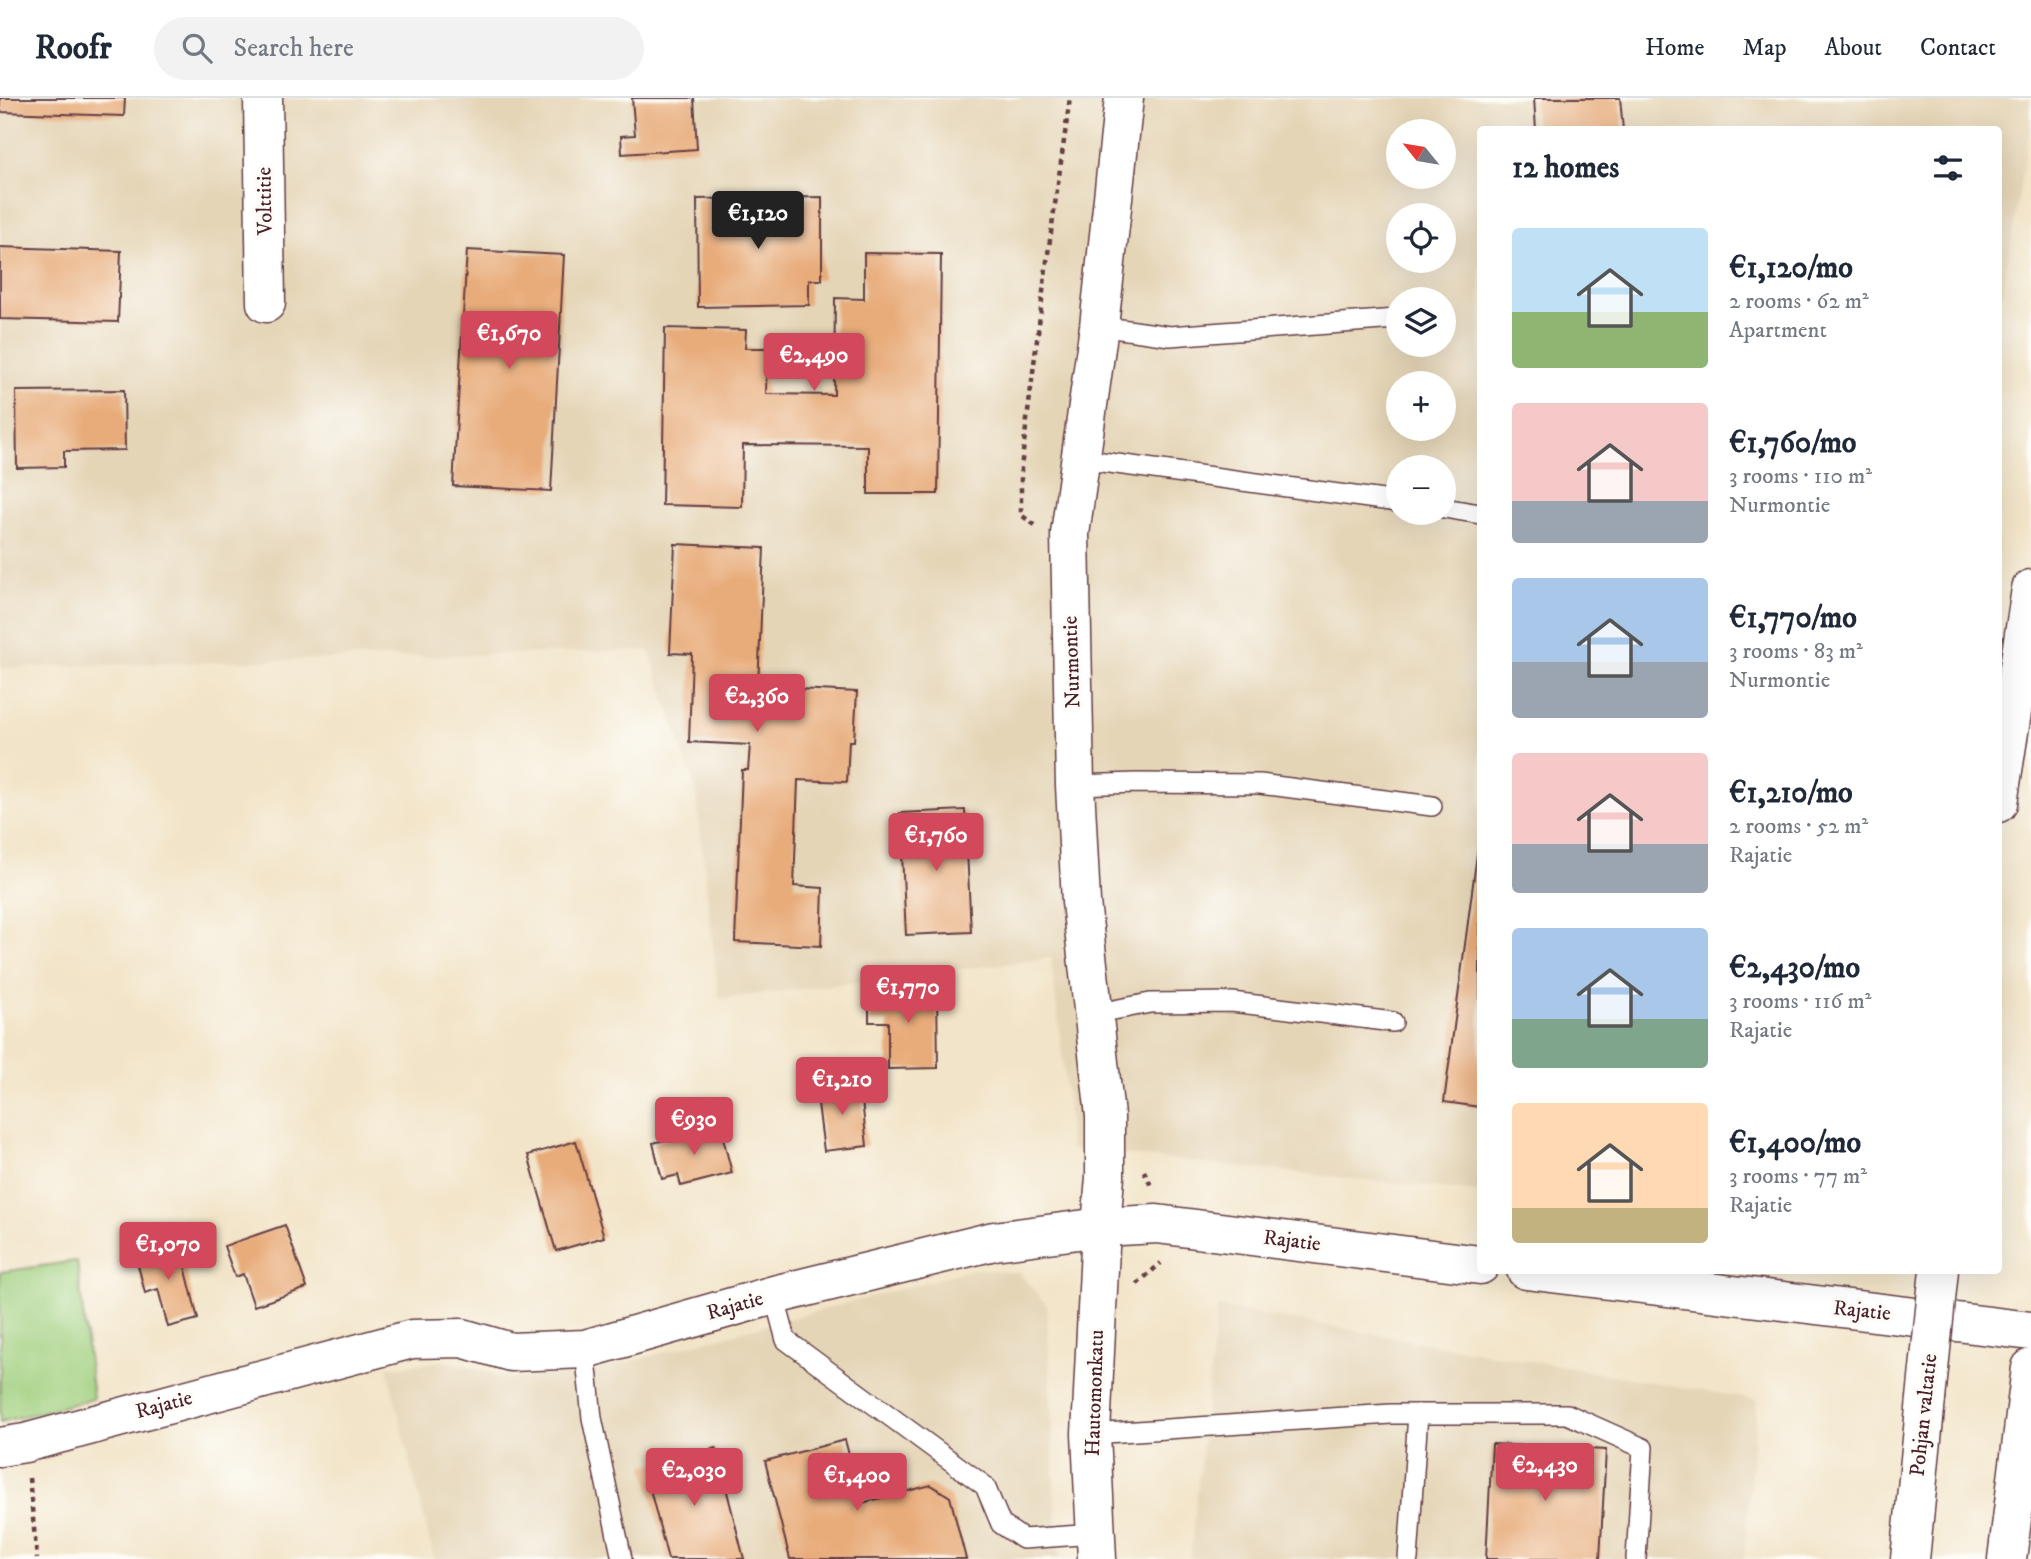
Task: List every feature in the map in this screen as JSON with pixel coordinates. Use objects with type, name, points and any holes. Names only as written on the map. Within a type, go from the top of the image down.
[{"type":"main road","name":"Volttitie","points":[[263,98],[266,303]]},
{"type":"main road","name":"Nurmontie","points":[[1101,1227],[1105,1177],[1105,1116],[1081,902],[1075,785],[1070,534],[1099,326],[1124,98]]},
{"type":"main road","points":[[2002,777],[2031,589]]},
{"type":"main road","name":"Rajatie","points":[[13,1445],[412,1339],[462,1338],[511,1352],[585,1349],[774,1295],[994,1241],[1101,1227],[1157,1224],[1477,1265]]},
{"type":"main road","name":"Hautomonkatu","points":[[1096,1547],[1091,1434],[1101,1227]]},
{"type":"main road","name":"Rajatie","points":[[1559,1274],[2031,1331]]},
{"type":"main road","name":"Pohjan valtatie","points":[[1910,1559],[1939,1274]]},
{"type":"main road","points":[[2007,1559],[2031,1367]]},
{"type":"lane","points":[[1099,326],[1170,336],[1386,320]]},
{"type":"lane","points":[[1080,459],[1386,500]]},
{"type":"lane","points":[[1456,510],[1477,513]]},
{"type":"lane","points":[[1075,785],[1260,785],[1432,806]]},
{"type":"lane","points":[[1093,1014],[1150,1003],[1232,1002],[1393,1022]]},
{"type":"lane","points":[[774,1295],[786,1340],[985,1486],[1001,1524],[1023,1539],[1096,1547]]},
{"type":"lane","points":[[585,1349],[592,1418],[622,1559]]},
{"type":"lane","points":[[1091,1434],[1418,1414],[1567,1413],[1643,1448],[1636,1559]]},
{"type":"lane","points":[[1408,1559],[1418,1414]]},
{"type":"path","points":[[13,1445],[37,1559]]},
{"type":"shaded area","points":[[0,98],[2031,98],[2031,121],[2002,294],[2002,126],[1477,126],[1477,1192],[1070,1149],[1068,1107],[1051,958],[719,999],[696,791],[649,650],[0,668]]},
{"type":"shaded area","points":[[974,1269],[1019,1273],[1047,1306],[1060,1559],[434,1559],[387,1367],[445,1361],[511,1378],[621,1364]]},
{"type":"shaded area","points":[[1217,1307],[1757,1400],[1744,1559],[1190,1559]]},
{"type":"green space","points":[[77,1261],[93,1399],[0,1422],[0,1272]]},
{"type":"building","points":[[0,98],[125,98],[124,116],[0,112]]},
{"type":"building","points":[[632,98],[694,98],[697,149],[622,154],[621,136],[635,135]]},
{"type":"building","points":[[1534,98],[1620,98],[1623,126],[1536,126]]},
{"type":"building","points":[[822,197],[822,280],[809,280],[809,305],[698,307],[697,199]]},
{"type":"building","points":[[0,247],[121,251],[118,322],[0,319]]},
{"type":"building","points":[[467,250],[564,255],[551,491],[453,486]]},
{"type":"building","points":[[864,253],[941,254],[938,494],[868,494],[868,446],[743,445],[742,507],[662,505],[665,328],[746,330],[745,348],[767,348],[766,394],[834,395],[835,298],[864,299]]},
{"type":"building","points":[[124,390],[125,450],[64,451],[64,467],[17,468],[16,391]]},
{"type":"building","points":[[675,544],[764,548],[758,687],[857,692],[854,741],[849,741],[847,782],[798,780],[794,886],[823,888],[821,946],[735,942],[742,770],[748,770],[750,745],[689,742],[692,654],[670,653]]},
{"type":"building","points":[[965,810],[971,932],[906,935],[900,813]]},
{"type":"building","points":[[1477,854],[1477,1107],[1444,1102]]},
{"type":"building","points":[[869,988],[937,988],[938,1068],[888,1069],[888,1022],[869,1022]]},
{"type":"building","points":[[860,1082],[867,1146],[824,1151],[816,1088]]},
{"type":"building","points":[[720,1126],[732,1173],[681,1186],[678,1175],[662,1179],[653,1143]]},
{"type":"building","points":[[576,1141],[604,1237],[556,1251],[528,1155]]},
{"type":"building","points":[[285,1225],[307,1288],[254,1306],[243,1274],[235,1277],[224,1246]]},
{"type":"building","points":[[179,1242],[198,1319],[168,1327],[158,1289],[145,1293],[135,1253]]},
{"type":"building","points":[[845,1440],[862,1503],[931,1485],[950,1497],[966,1559],[790,1559],[765,1461]]},
{"type":"building","points":[[1492,1444],[1606,1450],[1600,1559],[1486,1559]]},
{"type":"building","points":[[716,1448],[744,1559],[668,1559],[644,1466]]}]
